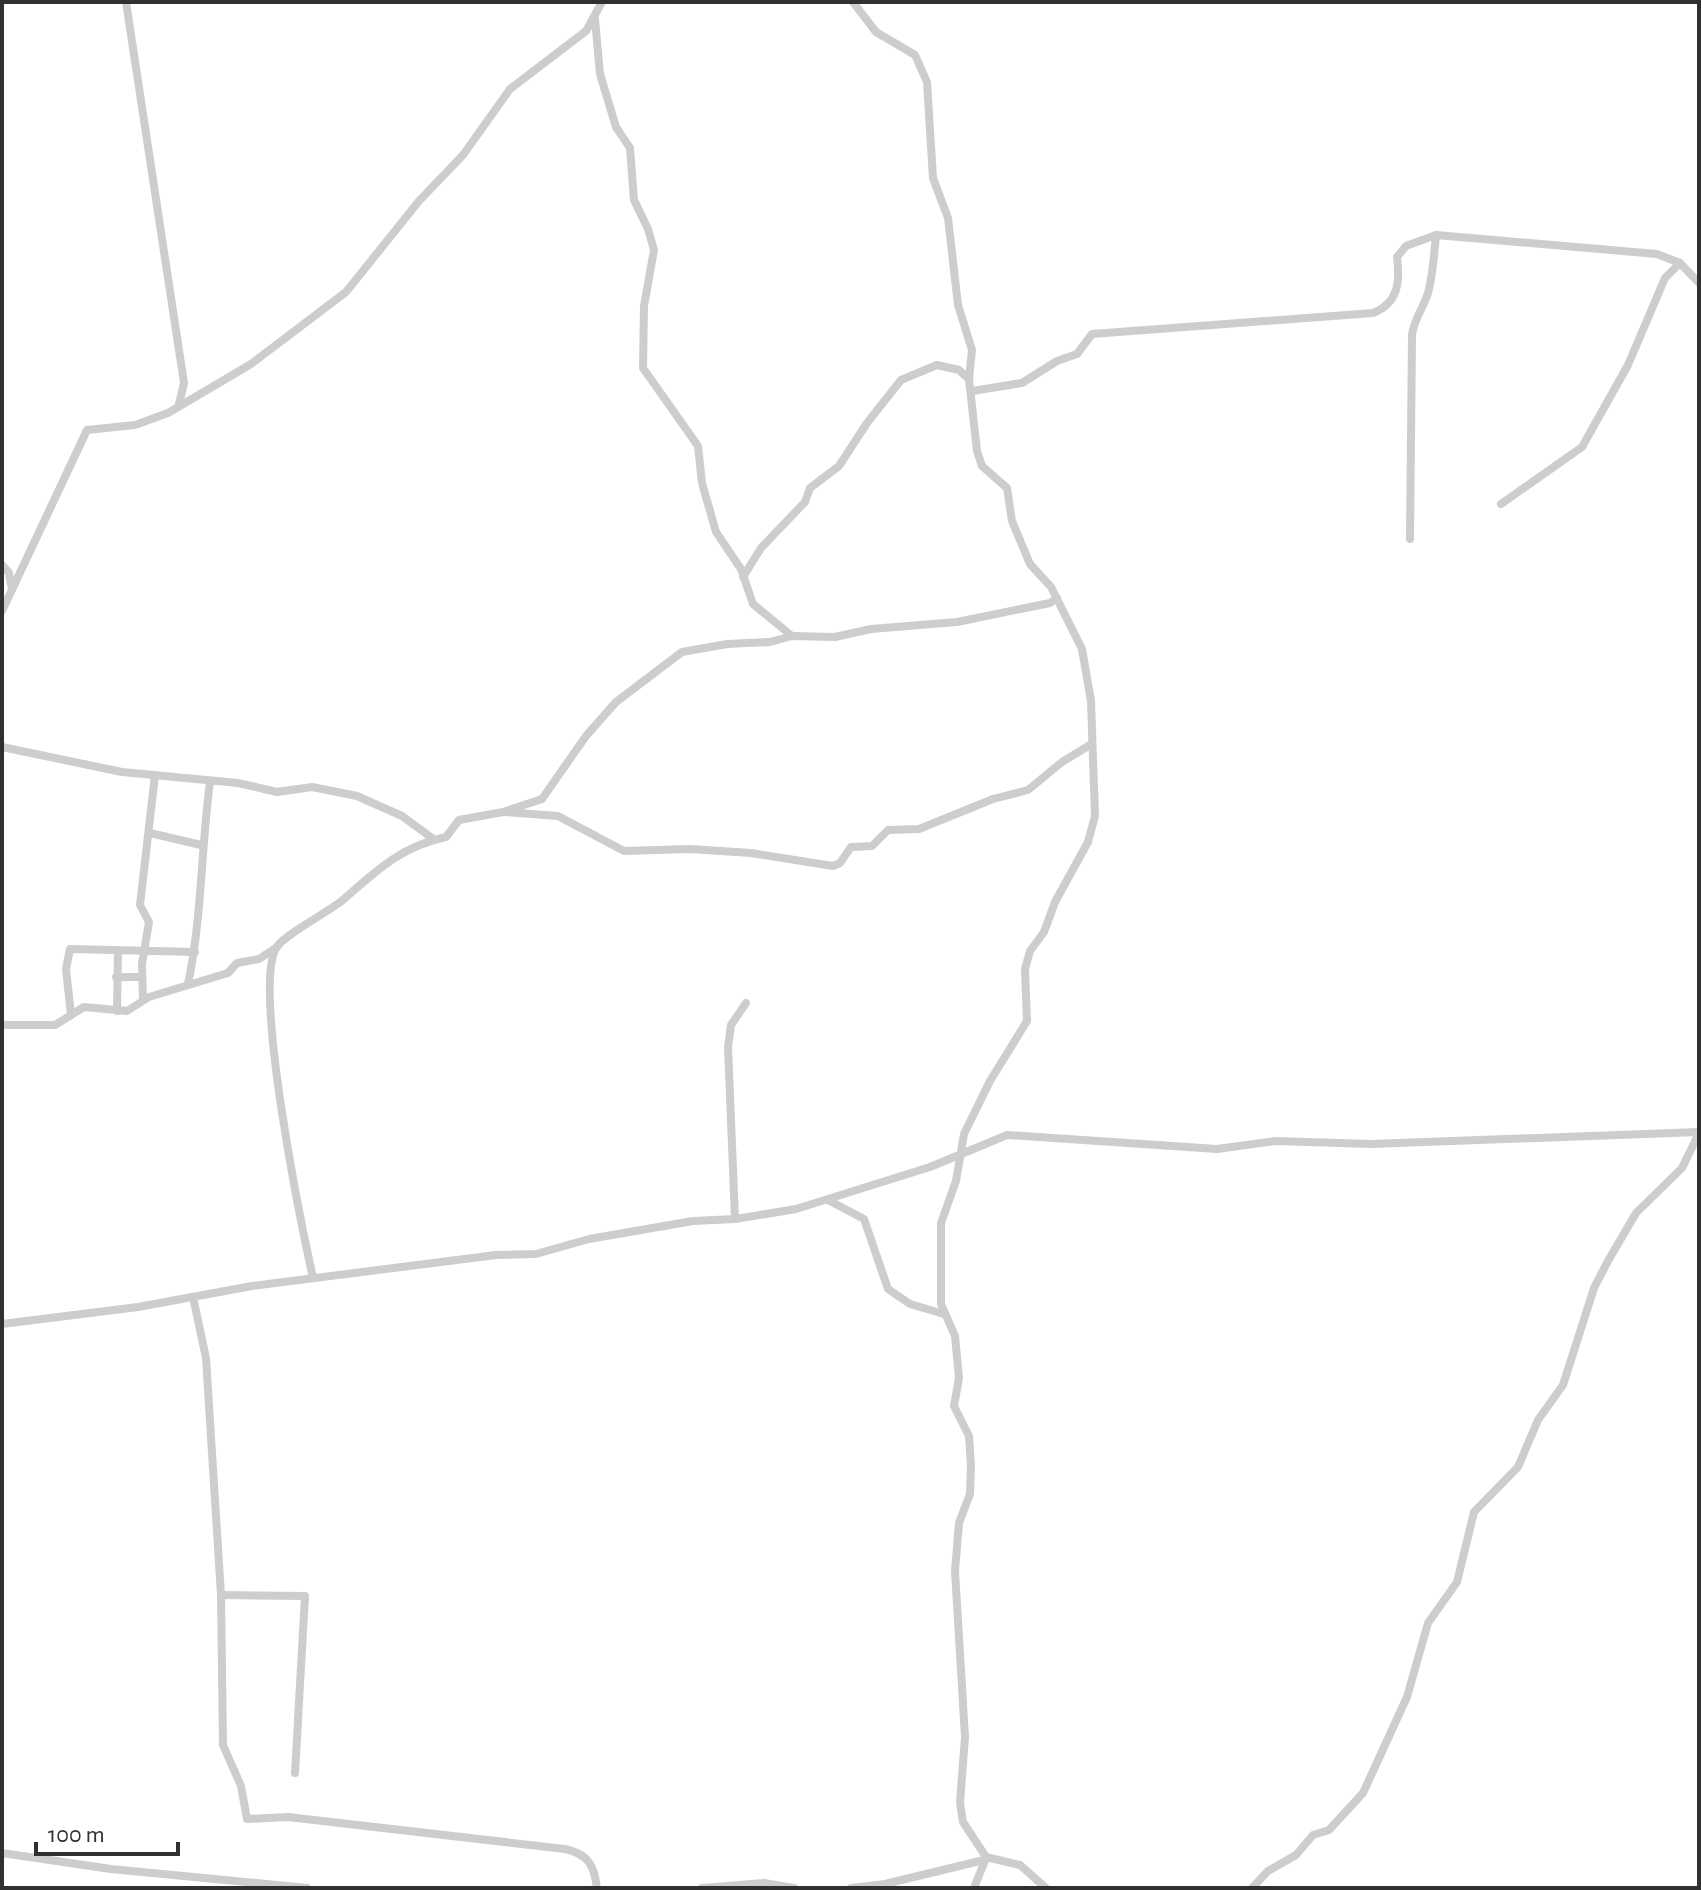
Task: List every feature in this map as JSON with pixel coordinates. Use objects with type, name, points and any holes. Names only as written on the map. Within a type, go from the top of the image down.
[{"type":"street","points":[[126,2],[184,383],[179,405]]},
{"type":"street","points":[[2,611],[87,430],[135,425],[168,413],[251,364],[346,292],[419,201],[469,147],[510,89],[579,38],[595,18],[602,2]]},
{"type":"street","points":[[853,2],[876,32],[915,55],[927,82],[933,178],[948,218],[958,305],[972,350],[969,379],[979,460],[1007,488],[1012,521],[1026,556],[1057,598],[1082,649],[1091,701],[1090,745],[1095,816],[1092,831],[1055,902],[1044,932],[1030,951],[1025,969],[1027,1021],[990,1081],[964,1134],[956,1181],[941,1223],[939,1283],[944,1314],[956,1342],[959,1378],[954,1406],[969,1436],[971,1466],[970,1494],[959,1523],[955,1571],[965,1737],[965,1769],[960,1803],[963,1822],[985,1859]]},
{"type":"street","points":[[595,18],[600,74],[616,127],[630,148],[634,200],[654,250],[644,306],[643,368],[698,446],[702,483],[715,527],[758,610],[792,636]]},
{"type":"street","points":[[972,391],[1022,383],[1057,361],[1077,354],[1092,334],[1382,310],[1400,285],[1397,257],[1406,246],[1436,235],[1657,254],[1680,263],[1699,283]]},
{"type":"street","points":[[1410,539],[1412,335],[1414,320],[1423,308],[1429,288],[1436,235]]},
{"type":"street","points":[[1501,504],[1582,447],[1628,365],[1665,278],[1680,263]]},
{"type":"street","points":[[743,577],[761,548],[806,500],[810,488],[839,466],[901,380],[937,365],[959,370],[969,379]]},
{"type":"street","points":[[2,565],[12,581],[10,589]]},
{"type":"street","points":[[2,1025],[55,1025],[84,1007],[117,1011],[133,1009],[143,1000],[228,973],[237,963],[259,959],[323,916],[385,861],[432,838],[446,837],[463,818],[503,812],[542,799],[586,736],[616,702],[669,659],[693,650],[727,644],[770,642],[792,636],[835,637],[871,629],[957,622],[1050,603],[1057,598]]},
{"type":"street","points":[[503,812],[558,816],[624,851],[690,849],[751,853],[833,866],[840,863],[851,847],[872,846],[888,830],[919,829],[993,799],[1028,790],[1090,745]]},
{"type":"street","points":[[2,747],[85,766],[238,783],[277,792],[312,787],[357,796],[402,816],[432,838]]},
{"type":"street","points":[[143,1000],[143,952],[149,922],[140,905],[155,775]]},
{"type":"street","points":[[188,984],[195,952],[201,845],[210,782]]},
{"type":"street","points":[[150,833],[201,845]]},
{"type":"street","points":[[277,947],[270,990],[277,1078],[313,1278]]},
{"type":"street","points":[[71,1016],[68,951],[75,948],[195,952]]},
{"type":"street","points":[[117,1011],[118,950]]},
{"type":"street","points":[[116,977],[142,977]]},
{"type":"street","points":[[735,1219],[728,1047],[731,1025],[746,1003]]},
{"type":"street","points":[[2,1324],[313,1278],[496,1255],[536,1254],[589,1239],[693,1221],[735,1219],[827,1200],[930,1167],[991,1139],[1023,1134],[1217,1149],[1276,1141],[1371,1144],[1699,1132],[1682,1168],[1636,1213],[1608,1261],[1594,1288],[1563,1385],[1538,1420],[1518,1467],[1474,1512],[1457,1582],[1428,1623],[1407,1697],[1363,1793],[1329,1830],[1313,1835],[1296,1855],[1268,1871],[1252,1888]]},
{"type":"street","points":[[827,1200],[859,1214],[867,1224],[875,1258],[888,1289],[910,1304],[944,1314]]},
{"type":"street","points":[[193,1297],[206,1358],[221,1595],[223,1745],[236,1769],[247,1819],[288,1817],[577,1851],[590,1861],[597,1888]]},
{"type":"street","points":[[221,1595],[305,1596],[295,1773]]},
{"type":"street","points":[[2,1853],[111,1869],[307,1888]]},
{"type":"street","points":[[974,1888],[985,1859]]},
{"type":"street","points":[[851,1888],[885,1884],[985,1859],[1020,1865],[1046,1888]]},
{"type":"street","points":[[696,1888],[764,1883],[794,1888]]}]
